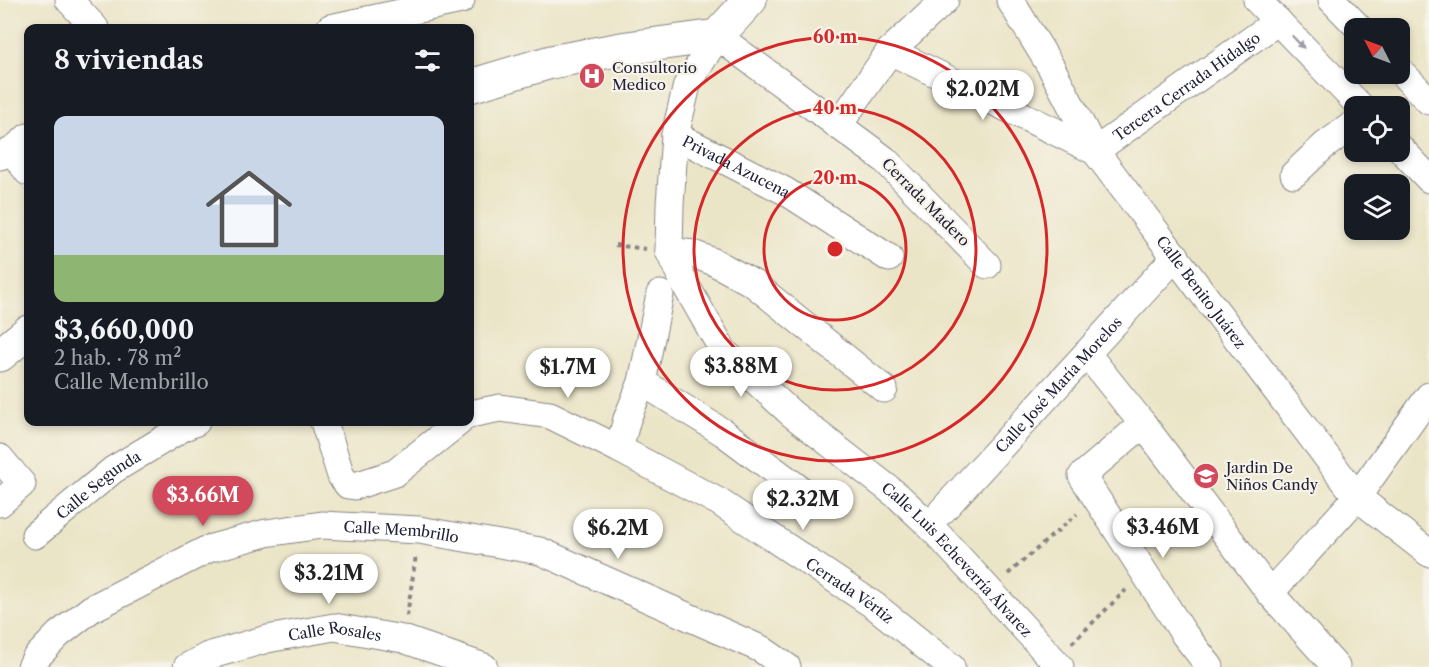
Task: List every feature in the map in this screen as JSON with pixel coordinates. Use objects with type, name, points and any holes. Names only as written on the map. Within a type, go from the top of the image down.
[{"type":"street","points":[[69,0],[91,24]]},
{"type":"street","points":[[346,24],[432,3],[461,0]]},
{"type":"street","points":[[474,85],[552,62],[627,48],[717,36],[750,0]]},
{"type":"street","points":[[838,126],[890,51],[945,0]]},
{"type":"street","name":"Calle Benito Juárez","points":[[1010,0],[1051,67],[1095,151],[1357,497],[1429,553]]},
{"type":"street","points":[[1257,0],[1350,96]]},
{"type":"street","points":[[1332,0],[1349,18]]},
{"type":"street","name":"Tercera Cerrada Hidalgo","points":[[1095,151],[1278,21]]},
{"type":"street","name":"Cerrada Madero","points":[[717,36],[884,159],[987,265]]},
{"type":"street","name":"Calle Luis Echeverría Álvarez","points":[[717,36],[687,85],[675,135],[669,251],[687,288],[724,352],[792,414],[898,496],[929,525],[1057,664]]},
{"type":"street","points":[[890,51],[1095,151]]},
{"type":"street","points":[[1410,81],[1429,101]]},
{"type":"street","points":[[1294,174],[1324,146],[1344,131]]},
{"type":"street","name":"Privada Azucena","points":[[675,135],[785,191],[890,258]]},
{"type":"street","points":[[14,148],[24,165]]},
{"type":"street","points":[[1410,159],[1429,179]]},
{"type":"street","points":[[669,251],[693,254],[714,262],[754,284],[884,389]]},
{"type":"street","name":"Calle José María Morelos","points":[[942,511],[1176,256]]},
{"type":"street","points":[[619,449],[627,420],[642,382],[660,294]]},
{"type":"street","points":[[0,355],[24,335]]},
{"type":"street","points":[[1087,354],[1270,592],[1336,667]]},
{"type":"street","points":[[642,382],[724,433],[809,496]]},
{"type":"street","points":[[1270,592],[1357,497],[1429,396]]},
{"type":"street","name":"Cerrada Vértiz","points":[[474,413],[500,408],[550,415],[719,502],[875,606],[951,667]]},
{"type":"street","points":[[1143,424],[1082,476],[1184,634],[1210,667]]},
{"type":"street","name":"Calle Segunda","points":[[35,535],[113,470],[186,426]]},
{"type":"street","points":[[325,426],[341,476],[348,485],[355,486],[395,473],[454,426]]},
{"type":"street","points":[[0,458],[22,484],[0,503]]},
{"type":"street","name":"Calle Membrillo","points":[[31,667],[35,659],[58,635],[91,609],[208,549],[266,533],[322,525],[419,530],[540,550],[761,649],[788,667]]},
{"type":"street","name":"Calle Rosales","points":[[187,667],[208,656],[267,639],[334,627],[403,639],[484,667]]},
{"type":"path","points":[[989,591],[1096,497]]},
{"type":"path","points":[[403,639],[419,530]]},
{"type":"path","points":[[1057,664],[1144,572]]},
{"type":"place","name":"Consultorio Medico","points":[[592,76]]},
{"type":"place","name":"Jardin De Niños Candy","points":[[1206,476]]}]
